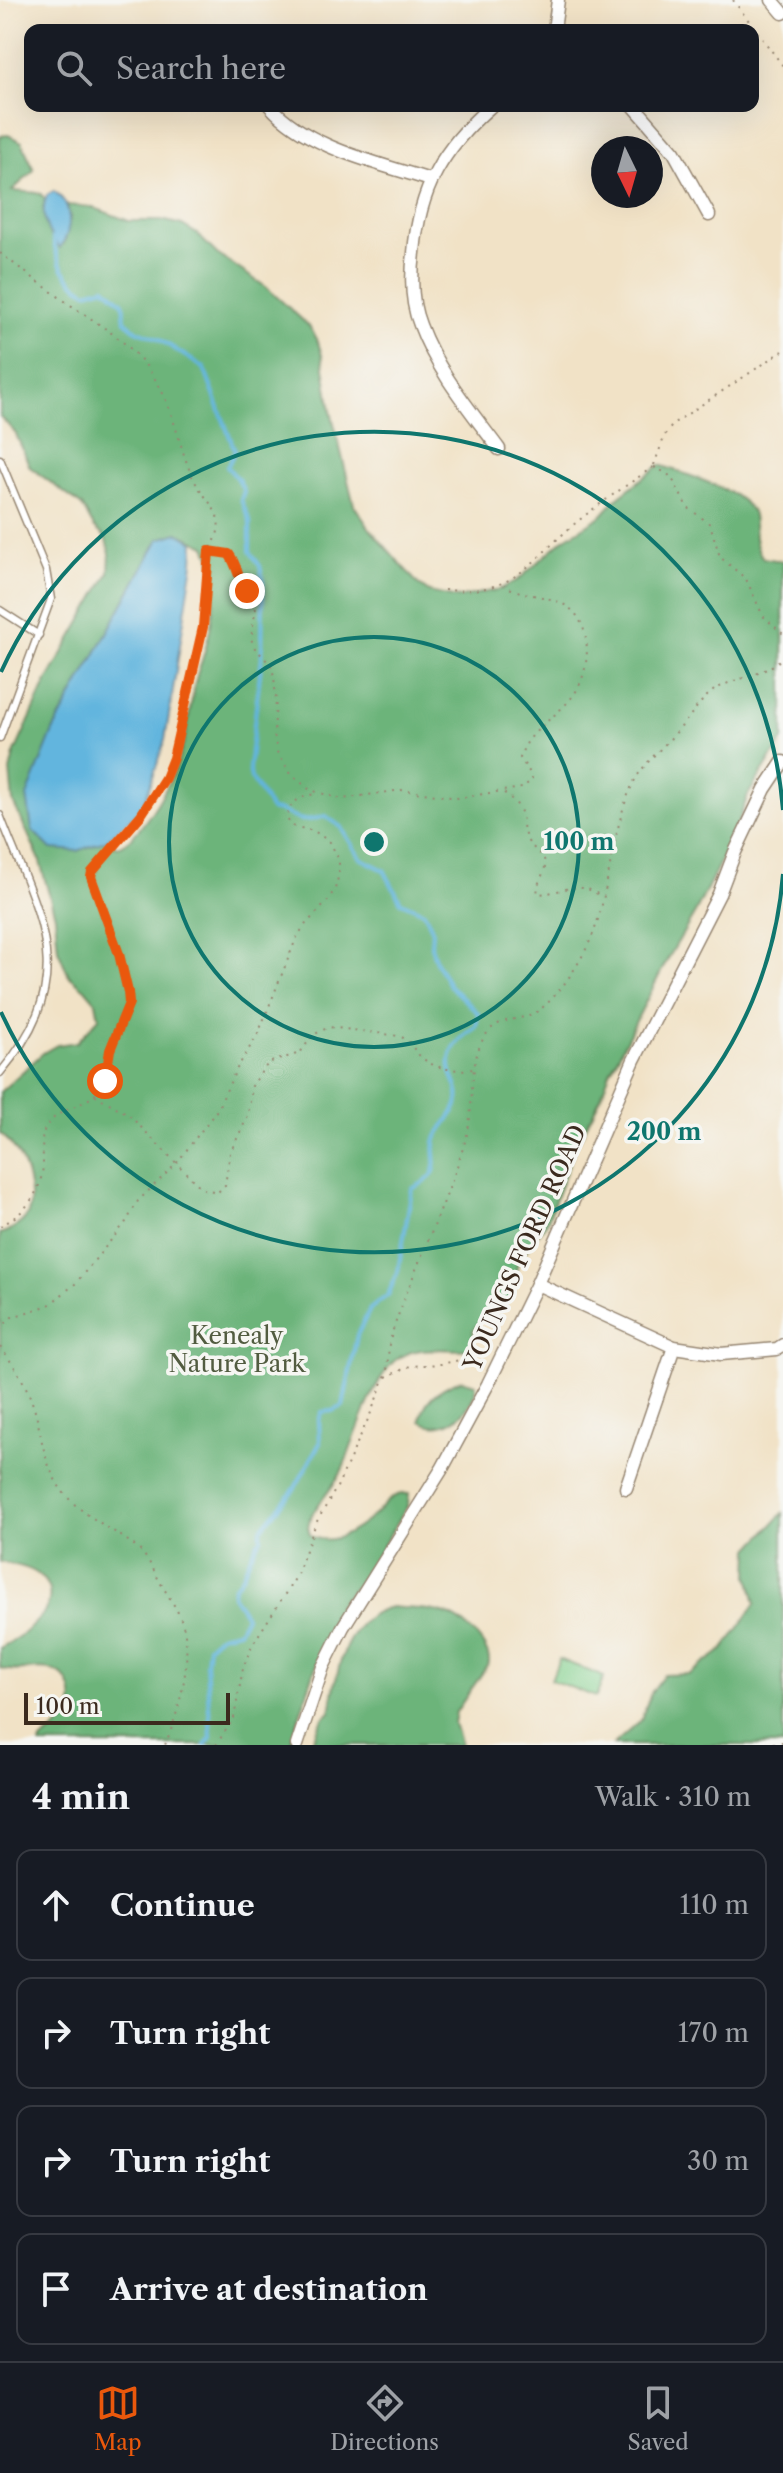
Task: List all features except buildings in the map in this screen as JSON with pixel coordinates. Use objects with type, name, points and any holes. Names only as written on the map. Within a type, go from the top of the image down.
[{"type":"street","points":[[555,24],[558,0]]},
{"type":"street","points":[[772,0],[783,13]]},
{"type":"street","points":[[276,112],[284,121],[331,146],[430,180]]},
{"type":"street","points":[[484,112],[445,154],[430,180],[416,225],[411,279],[419,323],[438,363],[499,449]]},
{"type":"street","points":[[639,112],[674,152],[709,215]]},
{"type":"street","name":"YOUNGS FORD ROAD","points":[[297,1745],[323,1667],[343,1627],[442,1469],[500,1358],[537,1284],[634,1060],[719,894],[765,789],[783,762]]},
{"type":"street","points":[[537,1284],[674,1347],[721,1354],[777,1349],[783,1345]]},
{"type":"street","points":[[626,1488],[674,1347]]},
{"type":"lane","points":[[0,459],[46,570],[51,599],[0,738]]},
{"type":"lane","points":[[0,610],[39,635]]},
{"type":"lane","points":[[0,815],[39,913],[47,941],[48,969],[44,998],[34,1023],[18,1052],[0,1073]]},
{"type":"path","points":[[733,0],[751,24]]},
{"type":"path","points":[[759,34],[783,66]]},
{"type":"path","points":[[0,253],[37,282],[106,327],[130,347],[155,378],[173,417],[193,477],[217,512],[220,527],[209,551],[203,627],[173,758],[165,778],[141,815],[92,872],[91,877],[119,954],[129,1003],[110,1050],[105,1081],[95,1095],[52,1119],[46,1127],[43,1134],[43,1171],[36,1195],[17,1216],[0,1226]]},
{"type":"path","points":[[444,590],[469,592],[504,585],[540,558],[572,526],[653,467],[665,435],[674,423],[783,351]]},
{"type":"path","points":[[653,467],[668,474],[687,507],[710,524],[720,557],[746,579],[763,616],[783,634]]},
{"type":"path","points":[[209,551],[229,554],[240,582],[254,599],[256,607],[251,638],[254,647],[271,665],[274,676],[277,752],[291,774],[316,793],[342,799],[401,790],[458,798],[522,788],[532,780],[529,769],[520,758],[521,753],[531,737],[574,695],[584,665],[586,648],[583,625],[566,606],[525,595],[504,585]]},
{"type":"path","points":[[216,1745],[234,1718],[241,1677],[252,1645],[296,1577],[316,1523],[343,1473],[385,1378],[389,1344],[398,1313],[439,1216],[467,1133],[481,1043],[498,1022],[536,1012],[581,958],[593,933],[621,821],[639,774],[714,691],[762,674],[783,657]]},
{"type":"path","points":[[502,791],[524,815],[527,837],[543,858],[545,864],[536,887],[538,894],[579,886],[603,898]]},
{"type":"path","points":[[0,1329],[12,1317],[49,1305],[75,1284],[126,1222],[138,1201],[176,1164],[217,1110],[236,1070],[251,1048],[296,939],[335,889],[339,860],[330,842],[314,831],[292,826],[287,819],[288,810],[297,799],[316,793]]},
{"type":"path","points":[[95,1095],[128,1114],[176,1164],[204,1189],[212,1192],[221,1189],[227,1177],[230,1153],[248,1116],[252,1086],[257,1077],[271,1062],[300,1053],[313,1035],[329,1027],[399,1036],[408,1039],[417,1053],[436,1066],[453,1070],[475,1069]]},
{"type":"path","points":[[0,1347],[22,1377],[34,1407],[44,1454],[57,1483],[92,1519],[137,1548],[147,1559],[179,1615],[185,1640],[182,1691],[165,1745]]},
{"type":"path","points":[[385,1378],[423,1363],[451,1362],[482,1354],[500,1358]]},
{"type":"path","points":[[757,1745],[783,1742]]},
{"type":"green space","name":"Kenealy Nature Park","points":[[8,135],[22,142],[34,170],[12,191],[40,193],[45,199],[43,209],[64,243],[70,218],[67,205],[92,207],[129,221],[166,221],[182,225],[197,234],[217,254],[266,287],[309,326],[322,355],[331,411],[354,505],[370,529],[418,584],[429,592],[457,598],[501,589],[518,580],[564,539],[601,516],[617,498],[660,465],[713,484],[740,499],[753,516],[756,543],[763,558],[783,561],[783,740],[748,795],[734,834],[696,911],[610,1072],[574,1150],[547,1222],[518,1262],[512,1294],[499,1311],[483,1317],[473,1330],[474,1349],[418,1351],[400,1357],[391,1364],[375,1390],[341,1473],[310,1518],[310,1535],[335,1538],[359,1527],[393,1497],[409,1494],[408,1505],[362,1580],[343,1599],[332,1617],[290,1745],[40,1745],[63,1723],[71,1708],[72,1694],[67,1681],[50,1670],[0,1668],[0,1648],[39,1619],[49,1598],[48,1588],[33,1571],[0,1562],[0,1234],[24,1220],[30,1200],[22,1160],[0,1133],[0,1092],[43,1053],[57,1045],[77,1042],[99,1018],[96,1002],[69,976],[58,950],[55,916],[39,858],[13,802],[10,771],[14,754],[48,679],[109,573],[110,553],[105,537],[94,527],[82,506],[30,467],[16,434],[0,416],[0,136]],"holes":[[[178,533],[206,546],[213,571],[213,611],[185,739],[175,768],[145,822],[126,842],[117,847],[107,840],[78,851],[53,731],[159,539]]]},
{"type":"green space","points":[[461,1380],[476,1384],[471,1402],[458,1418],[440,1425],[421,1421],[429,1400]]},
{"type":"green space","points":[[783,1513],[783,1745],[613,1745],[641,1720],[651,1693],[664,1675],[690,1674],[724,1649],[756,1603],[749,1576],[750,1549]]},
{"type":"green space","points":[[391,1607],[443,1613],[466,1626],[485,1647],[489,1663],[456,1712],[454,1723],[461,1745],[311,1745],[323,1718],[330,1712],[340,1664],[353,1634],[375,1613]]},
{"type":"green space","points":[[559,1659],[604,1677],[596,1697],[551,1680]]},
{"type":"water","points":[[54,191],[65,203],[69,218],[60,248],[51,237],[44,216],[47,195]]},
{"type":"water","points":[[178,533],[194,542],[193,563],[165,740],[143,807],[107,840],[78,851],[51,849],[32,830],[27,796],[53,731],[159,539]]},
{"type":"waterway","points":[[53,238],[60,262],[73,282],[87,292],[105,287],[123,303],[125,321],[204,368],[235,451],[227,467],[244,491],[241,500],[250,521],[250,551],[260,566],[263,581],[262,656],[249,768],[251,778],[271,810],[301,820],[326,816],[341,827],[360,858],[384,870],[401,902],[424,912],[432,929],[431,946],[436,962],[449,985],[478,1013],[476,1027],[452,1051],[450,1064],[458,1093],[457,1106],[436,1139],[432,1175],[412,1189],[398,1271],[388,1295],[370,1309],[357,1335],[343,1406],[322,1412],[319,1420],[320,1443],[295,1488],[261,1529],[261,1539],[234,1586],[233,1596],[246,1616],[238,1631],[220,1635],[208,1646],[206,1663],[211,1737],[205,1745]]},
{"type":"route","points":[[105,1081],[110,1050],[129,1003],[119,954],[91,877],[92,872],[141,815],[165,778],[173,758],[203,627],[209,551],[229,554],[247,591]]}]
